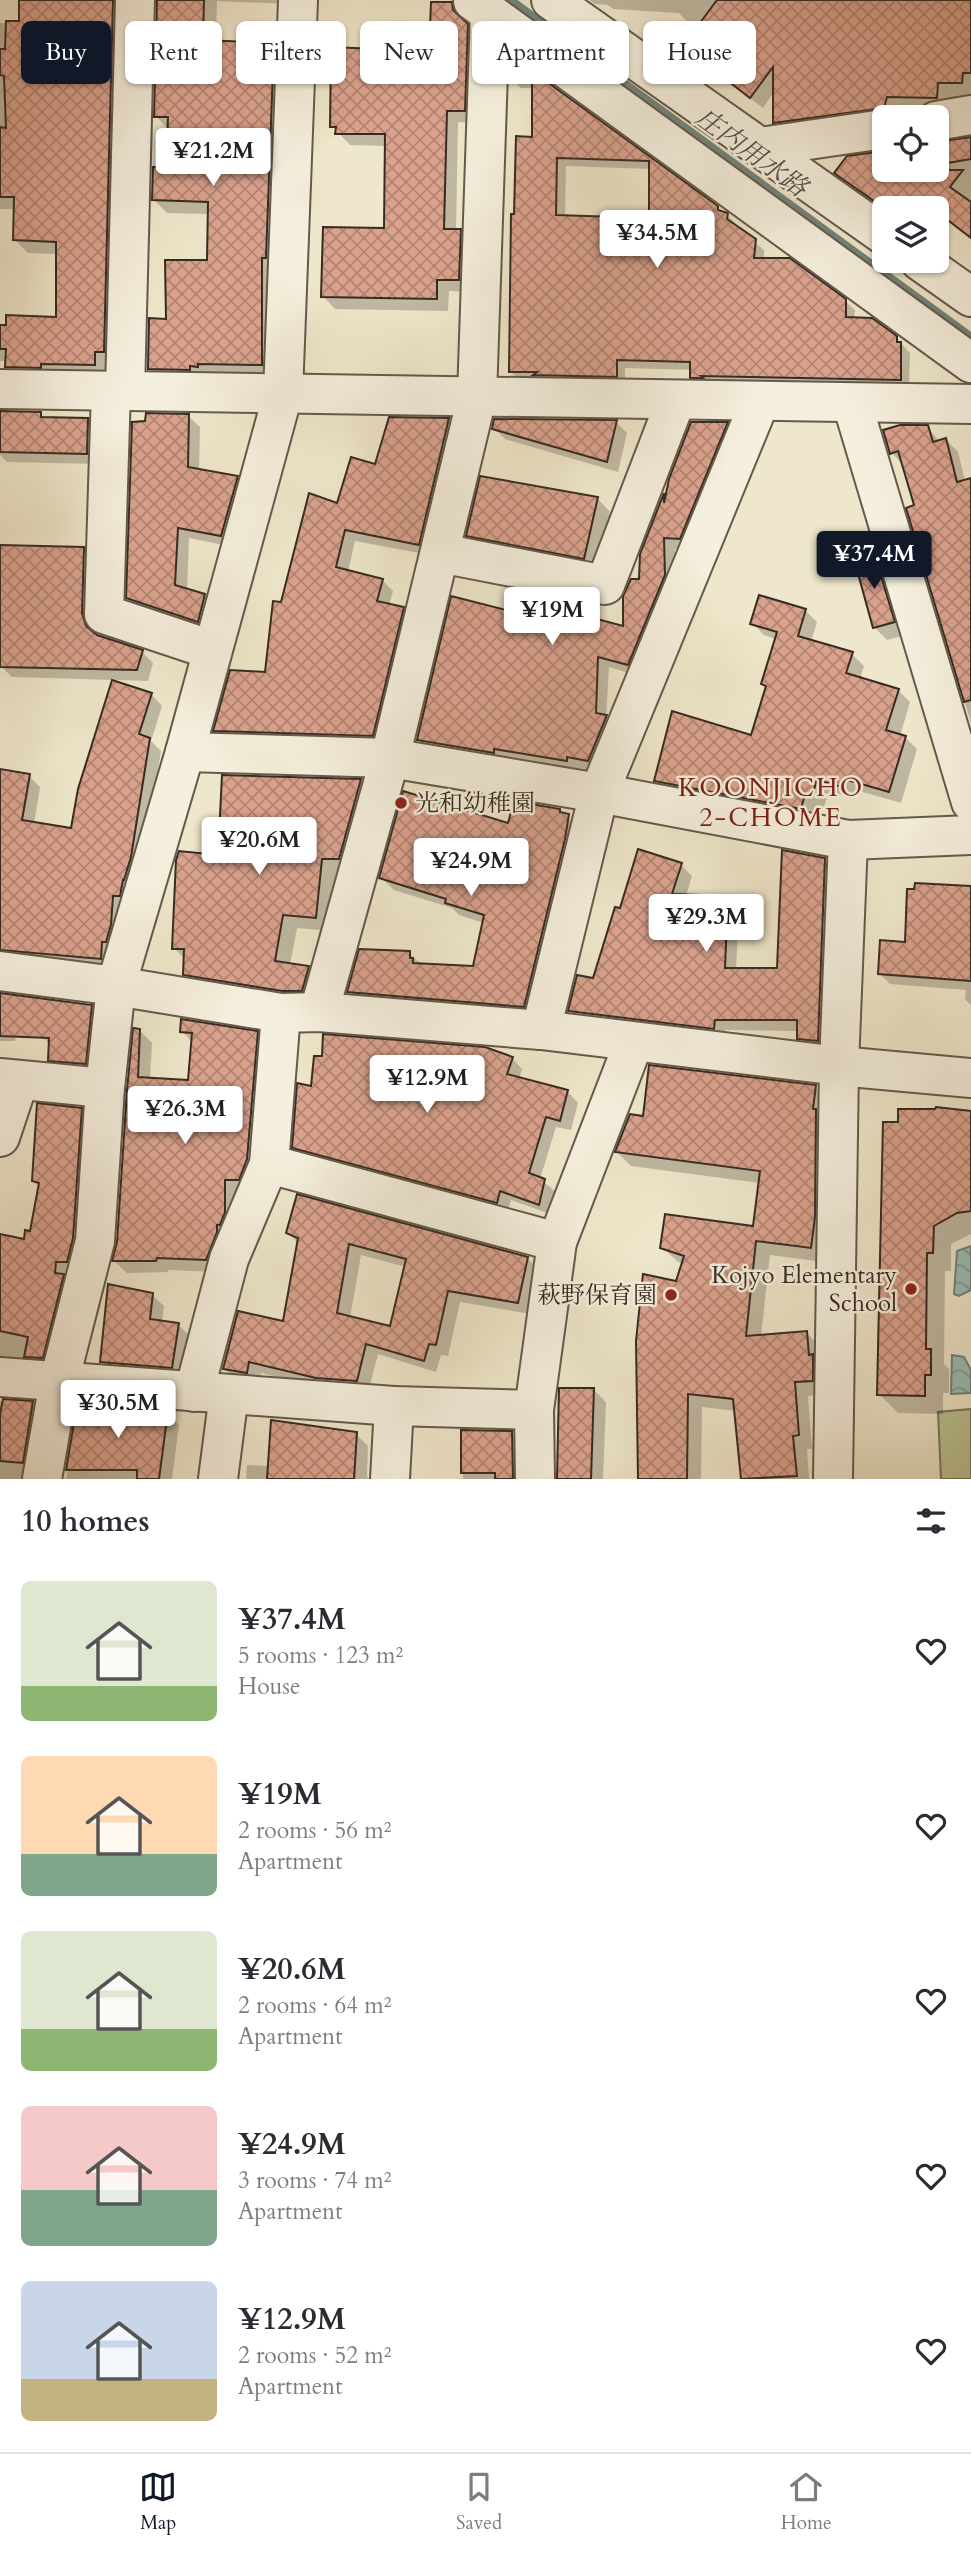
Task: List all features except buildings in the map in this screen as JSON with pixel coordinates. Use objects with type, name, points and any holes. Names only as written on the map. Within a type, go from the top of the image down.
[{"type":"street","points":[[135,0],[118,391],[104,614],[212,650]]},
{"type":"street","points":[[42,1479],[59,1381],[95,1241],[105,1088],[116,986],[185,752],[283,394],[298,0]]},
{"type":"street","points":[[551,0],[872,226]]},
{"type":"street","points":[[481,7],[971,363]]},
{"type":"street","points":[[319,1012],[390,758],[477,397],[481,7]]},
{"type":"street","points":[[949,119],[971,115]]},
{"type":"street","points":[[760,147],[872,130]]},
{"type":"street","points":[[937,273],[971,297]]},
{"type":"street","points":[[0,389],[971,404]]},
{"type":"street","points":[[440,553],[605,585],[676,400]]},
{"type":"street","points":[[541,1030],[599,793],[760,401]]},
{"type":"street","points":[[852,403],[971,802]]},
{"type":"street","points":[[185,752],[390,758],[599,793],[848,840],[971,835]]},
{"type":"street","points":[[833,1479],[839,1066],[848,840]]},
{"type":"street","points":[[0,971],[116,986],[281,1013],[319,1012],[541,1030],[839,1066],[971,1078]]},
{"type":"street","points":[[218,1479],[211,1393],[229,1259],[269,1164],[281,1013]]},
{"type":"street","points":[[535,1479],[534,1410],[557,1242],[634,1042]]},
{"type":"street","points":[[0,1137],[9,1079],[105,1088]]},
{"type":"street","points":[[269,1164],[557,1242]]},
{"type":"street","points":[[0,1377],[394,1406],[534,1410]]},
{"type":"street","points":[[390,1479],[394,1406]]},
{"type":"green space","points":[[971,1409],[971,1479],[941,1479],[938,1412]]},
{"type":"water","points":[[971,1246],[971,1290],[959,1296],[954,1294],[957,1251]]},
{"type":"water","points":[[952,1355],[964,1357],[971,1370],[971,1393],[951,1394]]},
{"type":"waterway","name":"庄内用水路","points":[[509,0],[971,338]]},
{"type":"place","name":"光和幼稚園","points":[[401,803]]},
{"type":"place","name":"Kojyo Elementary School","points":[[911,1289]]},
{"type":"place","name":"萩野保育園","points":[[671,1295]]},
{"type":"district","name":"KOONJICHO 2-CHOME","points":[[771,802]]}]
